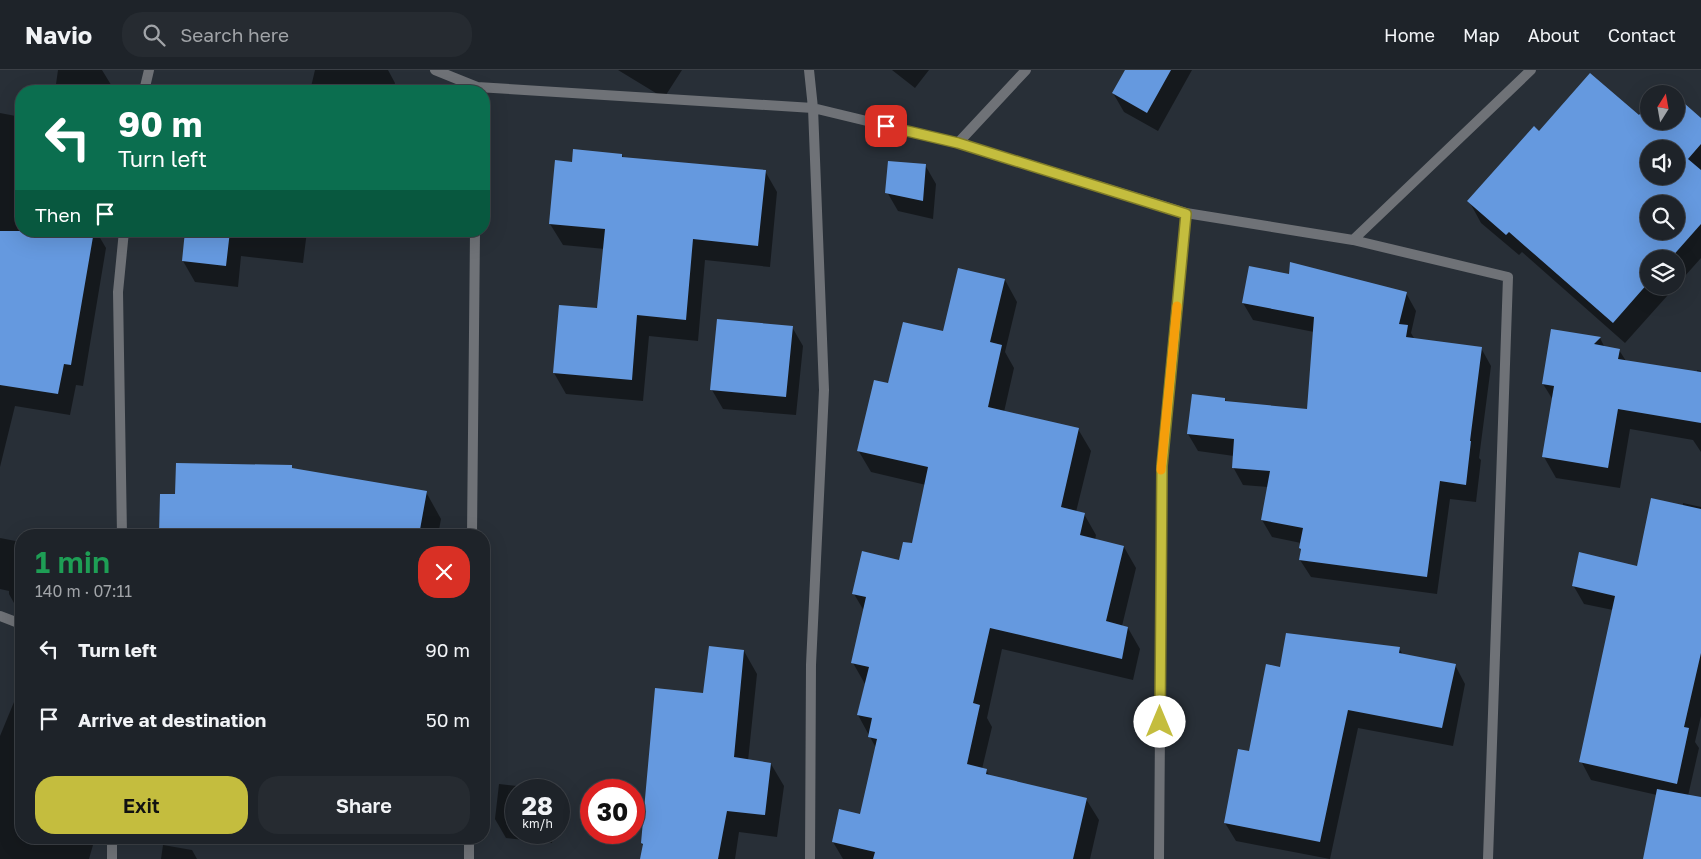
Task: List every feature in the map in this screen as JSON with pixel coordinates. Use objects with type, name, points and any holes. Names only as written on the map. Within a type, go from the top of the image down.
[{"type":"street","points":[[145,85],[149,70]]},
{"type":"street","points":[[435,70],[468,85]]},
{"type":"street","points":[[809,70],[813,108],[824,390],[811,665],[810,859]]},
{"type":"street","points":[[958,143],[1026,70]]},
{"type":"street","points":[[1353,240],[1530,70]]},
{"type":"street","points":[[490,90],[813,108],[958,143],[1186,214],[1353,240],[1508,277],[1488,859]]},
{"type":"street","points":[[1159,859],[1162,466],[1186,214]]},
{"type":"street","points":[[122,529],[118,292],[123,237]]},
{"type":"street","points":[[472,529],[476,237]]},
{"type":"street","points":[[0,616],[15,622]]},
{"type":"street","points":[[112,844],[112,859]]},
{"type":"street","points":[[469,844],[469,859]]},
{"type":"building","points":[[1125,70],[1171,70],[1147,113],[1112,93]]},
{"type":"building","points":[[1590,73],[1640,114],[1640,130],[1685,130],[1685,104],[1701,118],[1701,144],[1688,159],[1701,170],[1701,224],[1678,250],[1640,250],[1640,292],[1613,323],[1509,232],[1506,235],[1467,201],[1534,126],[1539,131]]},
{"type":"building","points":[[573,149],[622,154],[622,157],[766,170],[758,246],[693,239],[686,320],[637,315],[632,380],[553,373],[559,305],[597,308],[605,229],[549,224],[555,160],[572,162]]},
{"type":"building","points":[[888,161],[926,164],[923,201],[885,193]]},
{"type":"building","points":[[0,231],[15,231],[15,237],[93,237],[71,365],[64,364],[58,394],[0,385]]},
{"type":"building","points":[[184,237],[229,237],[226,266],[182,261]]},
{"type":"building","points":[[1290,262],[1407,292],[1399,324],[1408,325],[1406,337],[1482,347],[1466,485],[1440,481],[1427,577],[1299,560],[1303,528],[1261,520],[1270,471],[1232,468],[1234,439],[1187,434],[1192,394],[1225,398],[1225,401],[1307,409],[1314,317],[1242,303],[1249,266],[1289,274]]},
{"type":"building","points":[[958,268],[1005,279],[990,342],[1002,345],[988,407],[1079,428],[1061,507],[1085,513],[1080,535],[1124,546],[1106,621],[1128,627],[1122,659],[990,628],[973,703],[980,705],[967,764],[987,769],[986,774],[1087,798],[1073,859],[873,859],[875,852],[832,842],[839,809],[860,814],[877,739],[868,737],[872,718],[857,715],[869,667],[851,663],[866,597],[852,594],[862,551],[899,560],[903,542],[912,543],[928,467],[857,451],[874,380],[888,383],[903,322],[943,331]]},
{"type":"building","points":[[717,319],[793,326],[786,397],[710,390]]},
{"type":"building","points":[[1551,329],[1601,337],[1594,344],[1620,349],[1618,359],[1701,372],[1701,423],[1618,409],[1608,468],[1542,457],[1554,386],[1542,384]]},
{"type":"building","points":[[176,463],[292,465],[292,468],[427,491],[420,529],[159,529],[160,494],[175,494]]},
{"type":"building","points":[[1651,498],[1701,509],[1701,653],[1684,727],[1689,728],[1677,784],[1579,762],[1615,596],[1572,586],[1579,552],[1637,566]]},
{"type":"building","points":[[1286,633],[1400,647],[1399,653],[1456,664],[1442,728],[1348,710],[1320,842],[1224,823],[1238,749],[1249,751],[1266,664],[1280,667]]},
{"type":"building","points":[[709,646],[744,650],[734,757],[771,763],[765,815],[727,811],[718,859],[640,859],[643,844],[645,844],[645,799],[655,688],[703,693]]},
{"type":"building","points":[[1657,789],[1701,797],[1701,859],[1643,859]]},
{"type":"slow traffic","points":[[1161,470],[1177,306]]},
{"type":"route","points":[[886,126],[958,143],[1186,214],[1162,466],[1160,722]]}]
